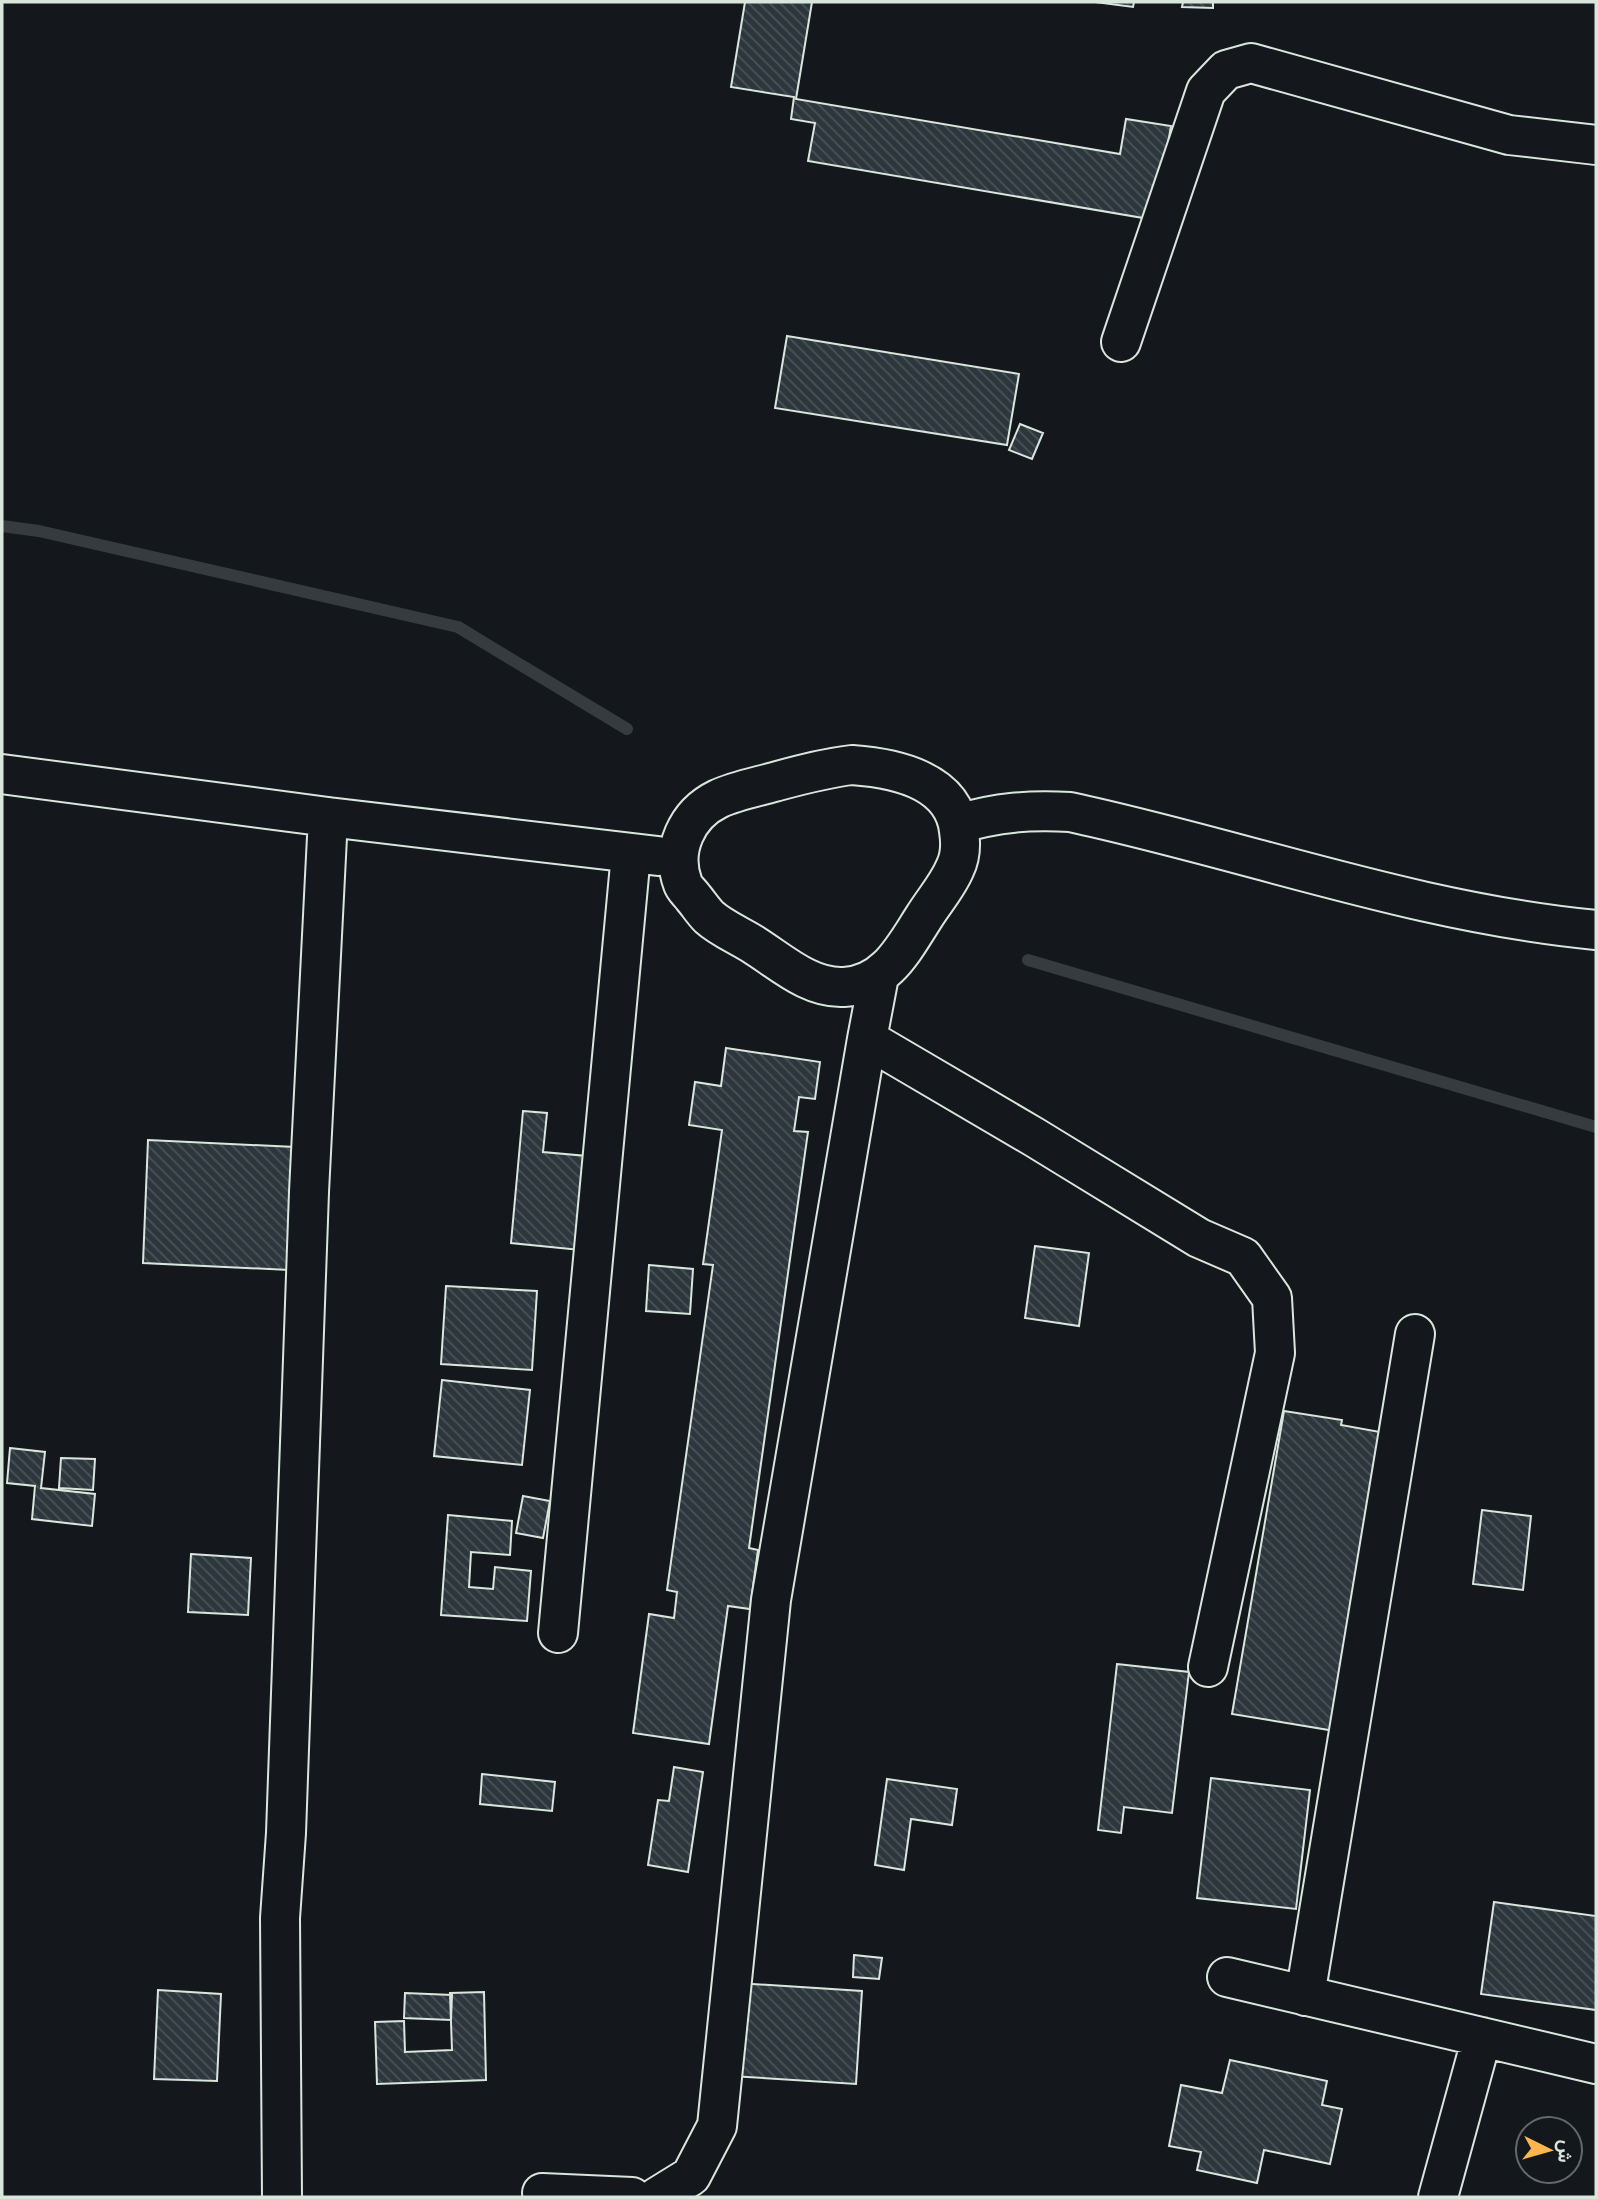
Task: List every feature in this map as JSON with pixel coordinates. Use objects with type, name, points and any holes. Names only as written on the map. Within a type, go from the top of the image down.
[{"type":"street","points":[[1121,342],[1206,91],[1226,70],[1251,63],[1509,135],[1596,145]]},
{"type":"street","points":[[838,766],[878,767],[929,785],[950,803],[958,824],[961,845],[956,867],[895,961],[879,976],[862,984],[843,987],[824,985],[806,978],[710,918],[683,885],[678,856],[682,838],[691,821],[719,798],[838,766]]},
{"type":"street","points":[[2,774],[632,854],[678,856]]},
{"type":"street","points":[[958,824],[995,813],[1033,810],[1070,812],[1378,891],[1485,914],[1596,930]]},
{"type":"street","points":[[282,2197],[280,1918],[286,1833],[309,1192],[328,817]]},
{"type":"street","points":[[558,1633],[632,854]]},
{"type":"street","points":[[657,2197],[691,2176],[717,2126],[771,1600],[879,976]]},
{"type":"street","points":[[867,1039],[1199,1238],[1243,1257],[1272,1298],[1275,1353],[1208,1667]]},
{"type":"street","points":[[1305,1996],[1415,1334]]},
{"type":"street","points":[[1227,1977],[1596,2064]]},
{"type":"street","points":[[1438,2197],[1482,2037]]},
{"type":"street","points":[[542,2193],[632,2197]]},
{"type":"building","points":[[745,2],[812,2],[796,99],[1120,154],[1126,119],[1171,126],[1155,220],[808,161],[815,123],[791,119],[794,97],[731,87]]},
{"type":"building","points":[[1095,2],[1134,2],[1133,7]]},
{"type":"building","points":[[1183,2],[1213,2],[1213,8],[1182,7]]},
{"type":"building","points":[[787,336],[1019,374],[1007,445],[775,408]]},
{"type":"building","points":[[1020,424],[1043,433],[1032,459],[1009,450]]},
{"type":"building","points":[[726,1048],[820,1062],[815,1099],[799,1097],[794,1131],[808,1132],[749,1548],[758,1550],[750,1609],[728,1606],[709,1744],[633,1733],[649,1614],[674,1618],[677,1592],[667,1590],[713,1265],[703,1264],[722,1130],[689,1125],[695,1082],[721,1086]]},
{"type":"building","points":[[523,1111],[547,1113],[543,1152],[598,1157],[590,1251],[511,1243]]},
{"type":"building","points":[[148,1140],[295,1147],[289,1270],[143,1263]]},
{"type":"building","points":[[1035,1246],[1089,1253],[1079,1326],[1025,1318]]},
{"type":"building","points":[[649,1265],[693,1269],[690,1314],[646,1311]]},
{"type":"building","points":[[446,1286],[537,1291],[532,1370],[441,1364]]},
{"type":"building","points":[[442,1380],[530,1390],[522,1465],[434,1456]]},
{"type":"building","points":[[1284,1411],[1342,1420],[1341,1425],[1391,1434],[1341,1732],[1232,1714]]},
{"type":"building","points":[[10,1448],[45,1452],[41,1488],[95,1494],[92,1526],[32,1519],[35,1486],[7,1483]]},
{"type":"building","points":[[61,1458],[95,1459],[93,1490],[59,1488]]},
{"type":"building","points":[[523,1496],[550,1501],[543,1538],[516,1533]]},
{"type":"building","points":[[1482,1510],[1531,1516],[1523,1590],[1473,1584]]},
{"type":"building","points":[[448,1515],[512,1521],[510,1555],[471,1552],[469,1587],[493,1589],[495,1567],[531,1571],[527,1621],[441,1615]]},
{"type":"building","points":[[191,1554],[251,1558],[248,1615],[188,1612]]},
{"type":"building","points":[[1117,1664],[1189,1672],[1172,1813],[1124,1807],[1121,1833],[1098,1830]]},
{"type":"building","points":[[674,1767],[703,1772],[688,1872],[648,1865],[658,1800],[669,1801]]},
{"type":"building","points":[[482,1774],[555,1782],[552,1811],[480,1804]]},
{"type":"building","points":[[1211,1778],[1310,1790],[1296,1909],[1197,1898]]},
{"type":"building","points":[[887,1779],[957,1789],[952,1825],[911,1819],[904,1870],[875,1865]]},
{"type":"building","points":[[1494,1902],[1596,1916],[1596,2010],[1481,1994]]},
{"type":"building","points":[[854,1955],[882,1958],[879,1979],[853,1977]]},
{"type":"building","points":[[737,1983],[862,1991],[856,2084],[731,2076]]},
{"type":"building","points":[[158,1990],[221,1994],[217,2081],[154,2079]]},
{"type":"building","points":[[484,1992],[486,2080],[377,2084],[375,2022],[404,2021],[405,2052],[452,2050],[450,1993]]},
{"type":"building","points":[[405,1993],[452,1995],[451,2020],[404,2018]]},
{"type":"building","points":[[1230,2060],[1327,2081],[1322,2105],[1342,2109],[1330,2164],[1264,2150],[1257,2183],[1197,2170],[1201,2152],[1169,2146],[1181,2085],[1222,2093]]},
{"type":"waterway","points":[[2,526],[39,531],[458,627],[627,729]]},
{"type":"waterway","points":[[1028,960],[1596,1127]]}]
